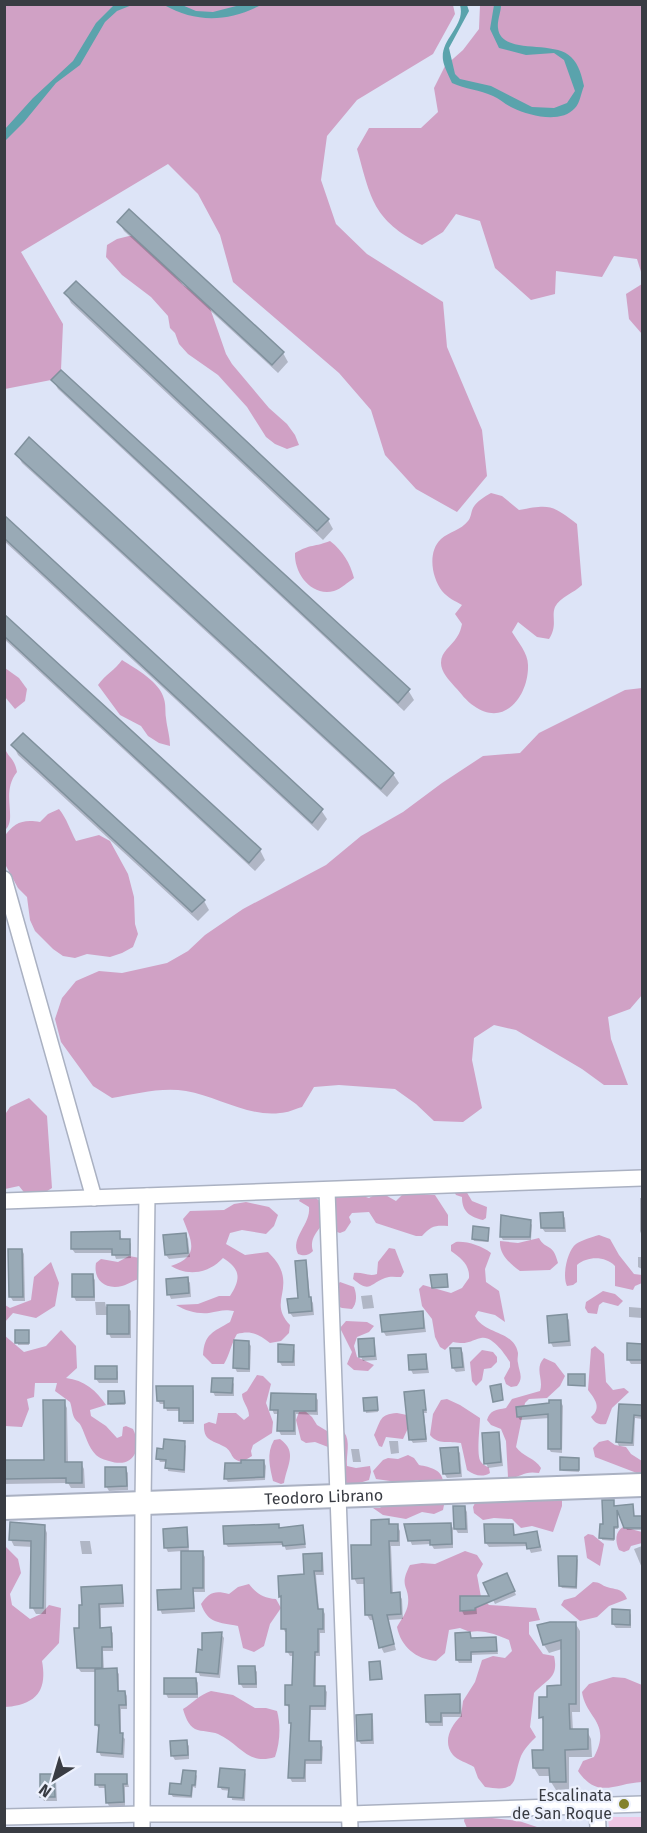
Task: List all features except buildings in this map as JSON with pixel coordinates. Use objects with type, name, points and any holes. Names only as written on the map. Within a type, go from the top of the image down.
[{"type":"main road","name":"Teodoro Librano","points":[[4,1508],[642,1485]]},
{"type":"street","points":[[4,879],[94,1198]]},
{"type":"street","points":[[4,1201],[642,1178]]},
{"type":"street","points":[[327,1190],[350,1821]]},
{"type":"street","points":[[142,1821],[147,1196]]},
{"type":"street","points":[[4,1817],[142,1821],[350,1821],[642,1804]]},
{"type":"street","points":[[597,1805],[598,1828]]},
{"type":"shaded area","points":[[4,5],[453,5],[455,14],[433,54],[357,100],[327,136],[321,180],[336,224],[367,254],[443,302],[447,347],[482,430],[487,476],[457,512],[416,489],[385,455],[371,410],[339,373],[233,282],[220,235],[198,194],[168,164],[21,252],[63,324],[61,370],[51,380],[5,389]]},
{"type":"shaded area","points":[[114,5],[132,5],[117,11],[105,22],[80,65],[56,83],[5,141],[5,129],[33,98],[73,61],[96,23]]},
{"type":"shaded area","points":[[164,5],[182,5],[196,11],[213,12],[240,5],[261,5],[236,15],[212,18],[188,15]]},
{"type":"shaded area","points":[[460,5],[467,5],[469,11],[449,48],[455,74],[460,79],[491,86],[532,107],[554,108],[567,103],[575,91],[564,60],[554,53],[526,55],[499,48],[490,29],[494,5],[501,5],[498,28],[501,37],[518,45],[563,52],[574,60],[584,86],[575,108],[562,116],[536,116],[513,108],[496,97],[452,83],[444,63],[443,52],[459,20]]},
{"type":"shaded area","points":[[480,5],[642,5],[642,275],[637,259],[614,256],[602,277],[556,271],[555,294],[531,300],[495,268],[480,221],[456,214],[443,232],[422,245],[393,226],[376,206],[366,182],[357,149],[369,128],[421,128],[438,112],[434,88],[445,66],[463,50],[479,29]]},
{"type":"shaded area","points":[[129,236],[141,236],[183,285],[204,299],[210,308],[226,354],[232,364],[269,408],[287,424],[299,445],[287,449],[266,437],[247,407],[218,375],[188,354],[179,344],[175,333],[170,328],[168,316],[151,297],[122,275],[106,257],[107,245]]},
{"type":"shaded area","points":[[642,284],[642,334],[629,319],[626,294]]},
{"type":"shaded area","points":[[491,493],[502,496],[519,510],[538,507],[551,508],[577,524],[582,585],[560,600],[555,607],[554,625],[549,639],[537,637],[518,622],[512,632],[526,656],[527,676],[520,697],[505,711],[496,713],[485,712],[471,704],[442,670],[444,652],[461,629],[462,624],[455,614],[462,605],[442,591],[433,565],[434,551],[441,539],[465,524],[475,506]]},
{"type":"shaded area","points":[[330,541],[345,558],[354,578],[337,590],[326,592],[311,587],[306,582],[297,568],[295,553]]},
{"type":"shaded area","points":[[122,660],[147,676],[162,693],[170,746],[159,743],[148,736],[141,726],[120,715],[98,685]]},
{"type":"shaded area","points":[[5,668],[19,678],[27,689],[25,701],[15,709],[5,697]]},
{"type":"shaded area","points":[[642,688],[642,995],[630,1009],[608,1017],[611,1039],[628,1085],[604,1085],[582,1069],[516,1030],[494,1025],[474,1038],[472,1060],[482,1108],[463,1122],[434,1121],[395,1089],[339,1085],[314,1087],[302,1107],[285,1112],[268,1113],[244,1109],[177,1090],[112,1098],[93,1086],[61,1042],[55,1019],[62,998],[76,981],[99,971],[122,973],[167,963],[188,951],[205,935],[243,909],[326,865],[361,836],[403,812],[483,756],[520,753],[539,733],[625,690]]},
{"type":"shaded area","points":[[4,747],[17,772],[10,788],[10,819],[5,830]]},
{"type":"shaded area","points":[[59,809],[76,841],[99,835],[110,841],[128,874],[134,897],[135,924],[138,934],[133,947],[122,953],[110,957],[87,954],[75,958],[63,956],[53,949],[35,931],[30,920],[27,897],[18,888],[6,866],[4,837],[8,832],[15,825],[23,822],[40,822],[48,814]]},
{"type":"shaded area","points":[[29,1098],[47,1116],[52,1188],[31,1201],[19,1186],[5,1189],[4,1116],[10,1107]]},
{"type":"shaded area","points":[[453,1190],[466,1191],[472,1201],[487,1207],[486,1218],[478,1219],[468,1213],[463,1206],[462,1197],[456,1195]]},
{"type":"shaded area","points":[[360,1191],[363,1196],[369,1198],[380,1192],[396,1201],[404,1193],[435,1195],[448,1215],[448,1226],[434,1227],[422,1236],[416,1236],[376,1223],[369,1212],[352,1213],[349,1217],[351,1222],[345,1231],[340,1233],[334,1231],[336,1193]]},
{"type":"shaded area","points":[[302,1195],[313,1196],[324,1204],[325,1221],[313,1238],[313,1251],[304,1255],[298,1254],[296,1248],[298,1236],[309,1213],[309,1207],[299,1201]]},
{"type":"shaded area","points":[[246,1202],[269,1207],[278,1215],[274,1226],[266,1234],[242,1230],[230,1233],[226,1244],[245,1255],[268,1252],[276,1262],[283,1280],[281,1305],[284,1318],[290,1325],[289,1333],[281,1341],[270,1343],[254,1334],[246,1332],[237,1334],[224,1364],[212,1364],[203,1355],[205,1342],[210,1334],[230,1322],[234,1311],[200,1313],[176,1305],[198,1304],[219,1296],[230,1296],[236,1284],[236,1270],[223,1258],[212,1267],[198,1272],[185,1272],[171,1266],[186,1258],[190,1253],[191,1241],[183,1219],[190,1211],[224,1210],[234,1204]]},
{"type":"shaded area","points":[[599,1235],[610,1239],[634,1274],[642,1275],[642,1283],[635,1286],[633,1290],[615,1286],[615,1266],[606,1260],[596,1258],[577,1265],[577,1282],[567,1286],[565,1270],[573,1247],[581,1241]]},
{"type":"shaded area","points":[[539,1238],[552,1249],[556,1256],[558,1263],[550,1270],[520,1271],[509,1262],[501,1250],[500,1241],[518,1243]]},
{"type":"shaded area","points":[[456,1242],[474,1244],[491,1253],[485,1269],[486,1282],[499,1291],[505,1322],[495,1315],[478,1311],[475,1316],[485,1327],[505,1336],[515,1346],[521,1377],[517,1386],[511,1387],[506,1384],[504,1378],[510,1362],[498,1346],[489,1339],[481,1338],[465,1343],[453,1342],[445,1350],[440,1347],[435,1337],[432,1319],[422,1306],[419,1289],[423,1285],[451,1293],[462,1288],[469,1278],[469,1273],[464,1262],[451,1251],[451,1245]]},
{"type":"shaded area","points":[[389,1248],[395,1249],[404,1272],[401,1277],[387,1277],[366,1287],[353,1279],[354,1273],[377,1274],[378,1262]]},
{"type":"shaded area","points":[[129,1256],[140,1258],[140,1279],[116,1287],[106,1285],[98,1279],[96,1263],[101,1259],[118,1262]]},
{"type":"shaded area","points":[[51,1262],[59,1283],[55,1306],[36,1318],[13,1313],[5,1322],[5,1305],[10,1308],[31,1300],[34,1277]]},
{"type":"shaded area","points":[[340,1282],[354,1287],[356,1299],[352,1309],[337,1306]]},
{"type":"shaded area","points":[[603,1291],[615,1294],[623,1301],[618,1306],[603,1302],[599,1305],[597,1314],[588,1313],[585,1308],[586,1302]]},
{"type":"shaded area","points":[[346,1321],[367,1322],[374,1326],[369,1332],[357,1337],[354,1346],[357,1357],[374,1365],[368,1371],[354,1370],[347,1364],[352,1352],[340,1328]]},
{"type":"shaded area","points":[[61,1330],[76,1346],[77,1368],[66,1378],[84,1384],[98,1395],[106,1405],[90,1410],[91,1416],[106,1426],[117,1438],[122,1436],[123,1427],[133,1429],[137,1444],[134,1456],[130,1460],[117,1463],[99,1457],[93,1452],[81,1425],[74,1417],[70,1402],[55,1391],[57,1383],[35,1383],[34,1397],[27,1399],[29,1409],[22,1427],[5,1426],[4,1335],[24,1352],[46,1346]]},
{"type":"shaded area","points":[[595,1346],[604,1354],[606,1382],[613,1390],[624,1388],[629,1392],[612,1408],[606,1424],[597,1423],[591,1417],[597,1407],[588,1390],[591,1349]]},
{"type":"shaded area","points":[[482,1350],[493,1352],[497,1357],[497,1362],[491,1368],[484,1369],[482,1380],[476,1386],[472,1381],[470,1362]]},
{"type":"shaded area","points":[[544,1358],[555,1363],[565,1376],[560,1386],[547,1398],[529,1399],[525,1403],[516,1447],[541,1468],[539,1473],[508,1477],[506,1441],[501,1429],[491,1425],[487,1420],[492,1412],[506,1408],[512,1399],[540,1391],[539,1370]]},
{"type":"shaded area","points":[[257,1375],[263,1376],[271,1384],[266,1403],[273,1422],[272,1433],[253,1445],[252,1456],[242,1462],[233,1458],[225,1447],[207,1437],[204,1424],[209,1422],[216,1424],[218,1413],[236,1413],[244,1420],[249,1416],[242,1394],[247,1391]]},
{"type":"shaded area","points":[[447,1399],[480,1418],[478,1448],[482,1463],[489,1468],[490,1473],[487,1475],[481,1476],[467,1470],[461,1443],[440,1441],[430,1435],[433,1414],[441,1400]]},
{"type":"shaded area","points":[[305,1411],[317,1425],[327,1431],[328,1447],[301,1440],[296,1420],[299,1412]]},
{"type":"shaded area","points":[[397,1413],[407,1415],[409,1426],[403,1439],[386,1437],[382,1447],[379,1446],[374,1435],[380,1422],[387,1415]]},
{"type":"shaded area","points":[[344,1432],[348,1444],[347,1466],[356,1468],[370,1466],[369,1480],[353,1485],[344,1482],[340,1436]]},
{"type":"shaded area","points":[[280,1439],[289,1449],[290,1454],[284,1483],[281,1484],[273,1481],[269,1460],[274,1440]]},
{"type":"shaded area","points":[[608,1440],[615,1445],[626,1447],[631,1454],[642,1461],[642,1475],[595,1457],[593,1448],[599,1442]]},
{"type":"shaded area","points":[[408,1455],[414,1458],[419,1465],[439,1472],[443,1484],[429,1486],[418,1480],[404,1483],[376,1479],[373,1471],[383,1460],[398,1459]]},
{"type":"shaded area","points":[[560,1494],[562,1506],[553,1532],[532,1526],[521,1528],[512,1519],[483,1520],[474,1513],[473,1507],[476,1501],[519,1499],[531,1501]]},
{"type":"shaded area","points":[[388,1500],[441,1500],[444,1505],[443,1510],[434,1514],[422,1512],[406,1519],[383,1515],[373,1508],[380,1508]]},
{"type":"shaded area","points":[[623,1527],[642,1532],[642,1543],[631,1546],[624,1552],[619,1550],[616,1540],[618,1531]]},
{"type":"shaded area","points":[[588,1534],[593,1535],[604,1544],[600,1566],[587,1558],[584,1537]]},
{"type":"shaded area","points":[[4,1545],[18,1559],[21,1573],[10,1594],[12,1605],[30,1619],[41,1614],[49,1605],[61,1608],[59,1643],[42,1661],[41,1689],[33,1699],[27,1702],[4,1707]]},
{"type":"shaded area","points":[[465,1551],[477,1555],[483,1564],[477,1575],[481,1597],[489,1605],[536,1608],[540,1620],[529,1622],[529,1634],[543,1654],[554,1656],[553,1674],[534,1693],[530,1727],[536,1737],[522,1753],[513,1782],[505,1788],[485,1787],[474,1767],[453,1755],[448,1739],[451,1729],[461,1716],[463,1701],[475,1682],[482,1660],[493,1656],[505,1658],[512,1651],[509,1640],[485,1632],[470,1632],[460,1628],[449,1630],[445,1653],[436,1661],[422,1658],[410,1651],[397,1627],[407,1607],[405,1578],[410,1565],[435,1564]]},
{"type":"shaded area","points":[[593,1582],[621,1591],[627,1599],[609,1606],[597,1617],[580,1621],[561,1605],[564,1600],[575,1597]]},
{"type":"shaded area","points":[[249,1584],[261,1595],[276,1599],[281,1608],[270,1624],[264,1646],[254,1652],[243,1648],[238,1626],[211,1619],[201,1604],[213,1593],[229,1594],[238,1587]]},
{"type":"shaded area","points":[[613,1677],[625,1678],[642,1685],[642,1782],[607,1788],[593,1785],[585,1780],[578,1771],[583,1761],[594,1757],[600,1736],[599,1728],[584,1701],[582,1692],[589,1684]]},
{"type":"shaded area","points":[[211,1691],[233,1695],[255,1708],[277,1711],[279,1734],[275,1757],[258,1759],[245,1753],[218,1734],[198,1730],[190,1725],[183,1709]]},
{"type":"shaded area","points":[[465,1815],[519,1821],[540,1828],[467,1828],[464,1821]]},
{"type":"shaded area","points":[[608,1817],[642,1817],[642,1828],[609,1828]]},
{"type":"place","name":"Escalinata de San Roque","points":[[624,1804]]}]
